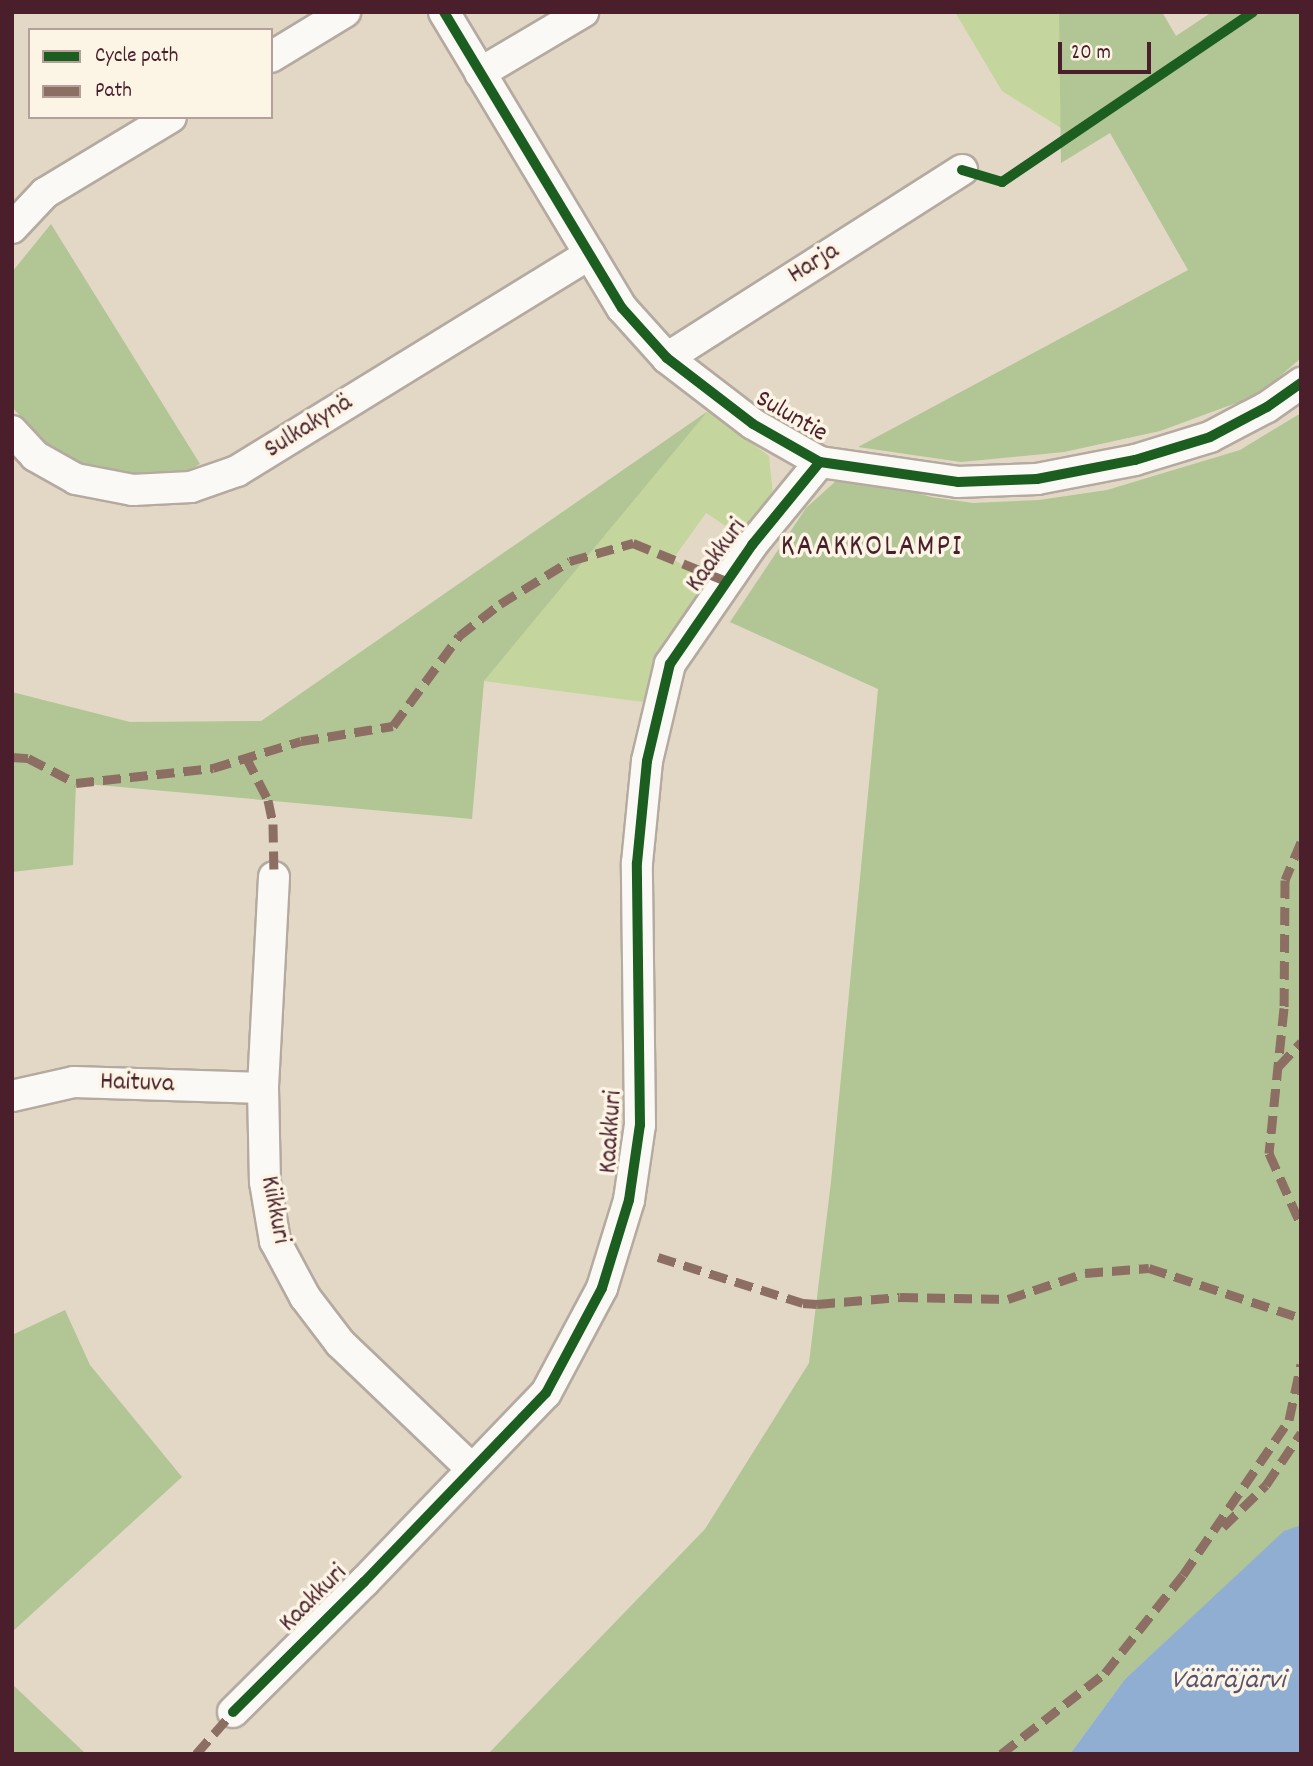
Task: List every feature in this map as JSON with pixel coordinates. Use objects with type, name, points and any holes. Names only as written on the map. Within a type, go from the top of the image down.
[{"type":"street","points":[[273,56],[345,12]]},
{"type":"street","name":"Suluntie","points":[[444,12],[622,308],[667,358],[753,424],[820,462],[958,482],[1037,479],[1135,460],[1210,437],[1267,407],[1301,383]]},
{"type":"street","points":[[480,73],[583,12]]},
{"type":"street","points":[[12,228],[45,194],[168,119]]},
{"type":"street","name":"Harja","points":[[667,358],[962,170]]},
{"type":"street","name":"Sulkakynä","points":[[12,431],[35,456],[76,479],[132,490],[191,487],[237,471],[590,254]]},
{"type":"street","name":"Kaakkuri","points":[[233,1712],[546,1393],[603,1288],[629,1200],[639,1125],[637,863],[648,761],[670,664],[745,554],[820,462]]},
{"type":"street","name":"Kiikkuri","points":[[274,877],[263,1088],[265,1182],[275,1241],[305,1297],[340,1343],[472,1469]]},
{"type":"street","name":"Haituva","points":[[12,1096],[74,1082],[263,1088]]},
{"type":"green space","points":[[955,12],[1059,12],[1061,128],[1002,91]]},
{"type":"green space","points":[[1059,12],[1162,12],[1176,36],[1212,12],[1301,12],[1301,358],[1258,395],[1160,431],[1064,452],[961,462],[858,447],[1188,270],[1110,133],[1061,163]]},
{"type":"green space","points":[[51,224],[200,464],[188,471],[137,474],[83,464],[45,443],[12,407],[12,272]]},
{"type":"green space","points":[[708,411],[769,456],[773,496],[741,536],[706,513],[673,559],[710,583],[659,660],[643,702],[484,681]]},
{"type":"green space","points":[[708,411],[484,681],[472,819],[76,783],[73,865],[12,872],[12,692],[130,722],[261,721]]},
{"type":"green space","points":[[1301,413],[1301,1525],[1284,1532],[1125,1679],[1070,1754],[488,1754],[705,1529],[809,1363],[831,1182],[878,689],[730,622],[806,508],[837,480],[863,478],[931,497],[973,503],[1039,500],[1107,490],[1240,450]]},
{"type":"green space","points":[[65,1310],[90,1365],[182,1477],[12,1632],[12,1335]]},
{"type":"green space","points":[[12,1684],[86,1754],[12,1754]]},
{"type":"water","name":"Vääräjärvi","points":[[1301,1525],[1301,1754],[1070,1754],[1125,1679],[1284,1531]]},
{"type":"marked path","points":[[12,757],[28,758],[76,783],[213,768],[301,741],[393,726],[459,636],[500,604],[570,561],[633,543],[726,581]]},
{"type":"marked path","points":[[246,757],[268,800],[273,824],[274,877]]},
{"type":"marked path","points":[[1301,842],[1285,880],[1284,1008],[1269,1153],[1301,1225]]},
{"type":"marked path","points":[[1278,1067],[1301,1042]]},
{"type":"marked path","points":[[658,1257],[803,1303],[817,1304],[900,1297],[1008,1299],[1085,1273],[1149,1268],[1301,1318]]},
{"type":"marked path","points":[[1001,1754],[1105,1673],[1183,1575],[1289,1420],[1301,1364]]},
{"type":"marked path","points":[[1223,1527],[1266,1485],[1301,1433]]},
{"type":"marked path","points":[[196,1754],[233,1712]]},
{"type":"cycle path","points":[[444,12],[622,308],[667,358],[753,424],[820,462],[958,482],[1037,479],[1135,460],[1210,437],[1267,407],[1301,383]]},
{"type":"cycle path","points":[[962,170],[1002,182],[1253,12]]},
{"type":"cycle path","points":[[233,1712],[364,1582],[546,1393],[602,1288],[629,1200],[640,1125],[637,863],[647,761],[670,664],[752,545],[820,462]]},
{"type":"district","name":"KAAKKOLAMPI","points":[[872,549]]}]
